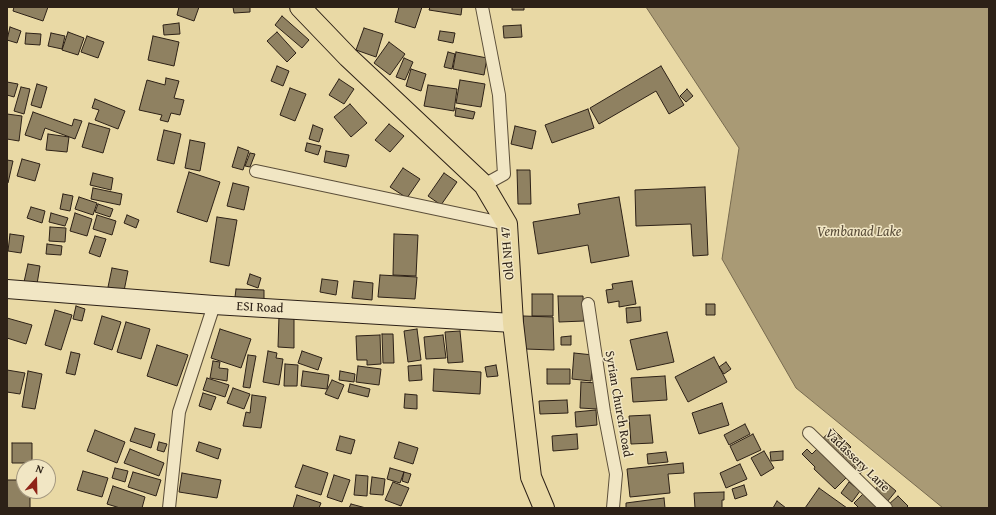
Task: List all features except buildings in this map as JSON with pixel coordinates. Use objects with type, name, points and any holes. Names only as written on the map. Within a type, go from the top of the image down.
[{"type":"main road","name":"Old NH 47","points":[[300,7],[348,57],[484,185],[507,224],[513,323],[531,477],[544,508]]},
{"type":"main road","name":"ESI Road","points":[[7,289],[214,305],[513,323]]},
{"type":"street","points":[[482,7],[499,95],[504,174],[484,185]]},
{"type":"street","points":[[256,171],[507,224]]},
{"type":"street","name":"Syrian Church Road","points":[[588,304],[604,412],[616,474],[614,508]]},
{"type":"street","points":[[168,508],[179,412],[214,305]]},
{"type":"street","name":"Vadassery Lane","points":[[809,433],[886,508]]},
{"type":"water","name":"Vembanad Lake","points":[[646,7],[989,7],[989,508],[943,508],[796,388],[722,259],[739,148]]}]
